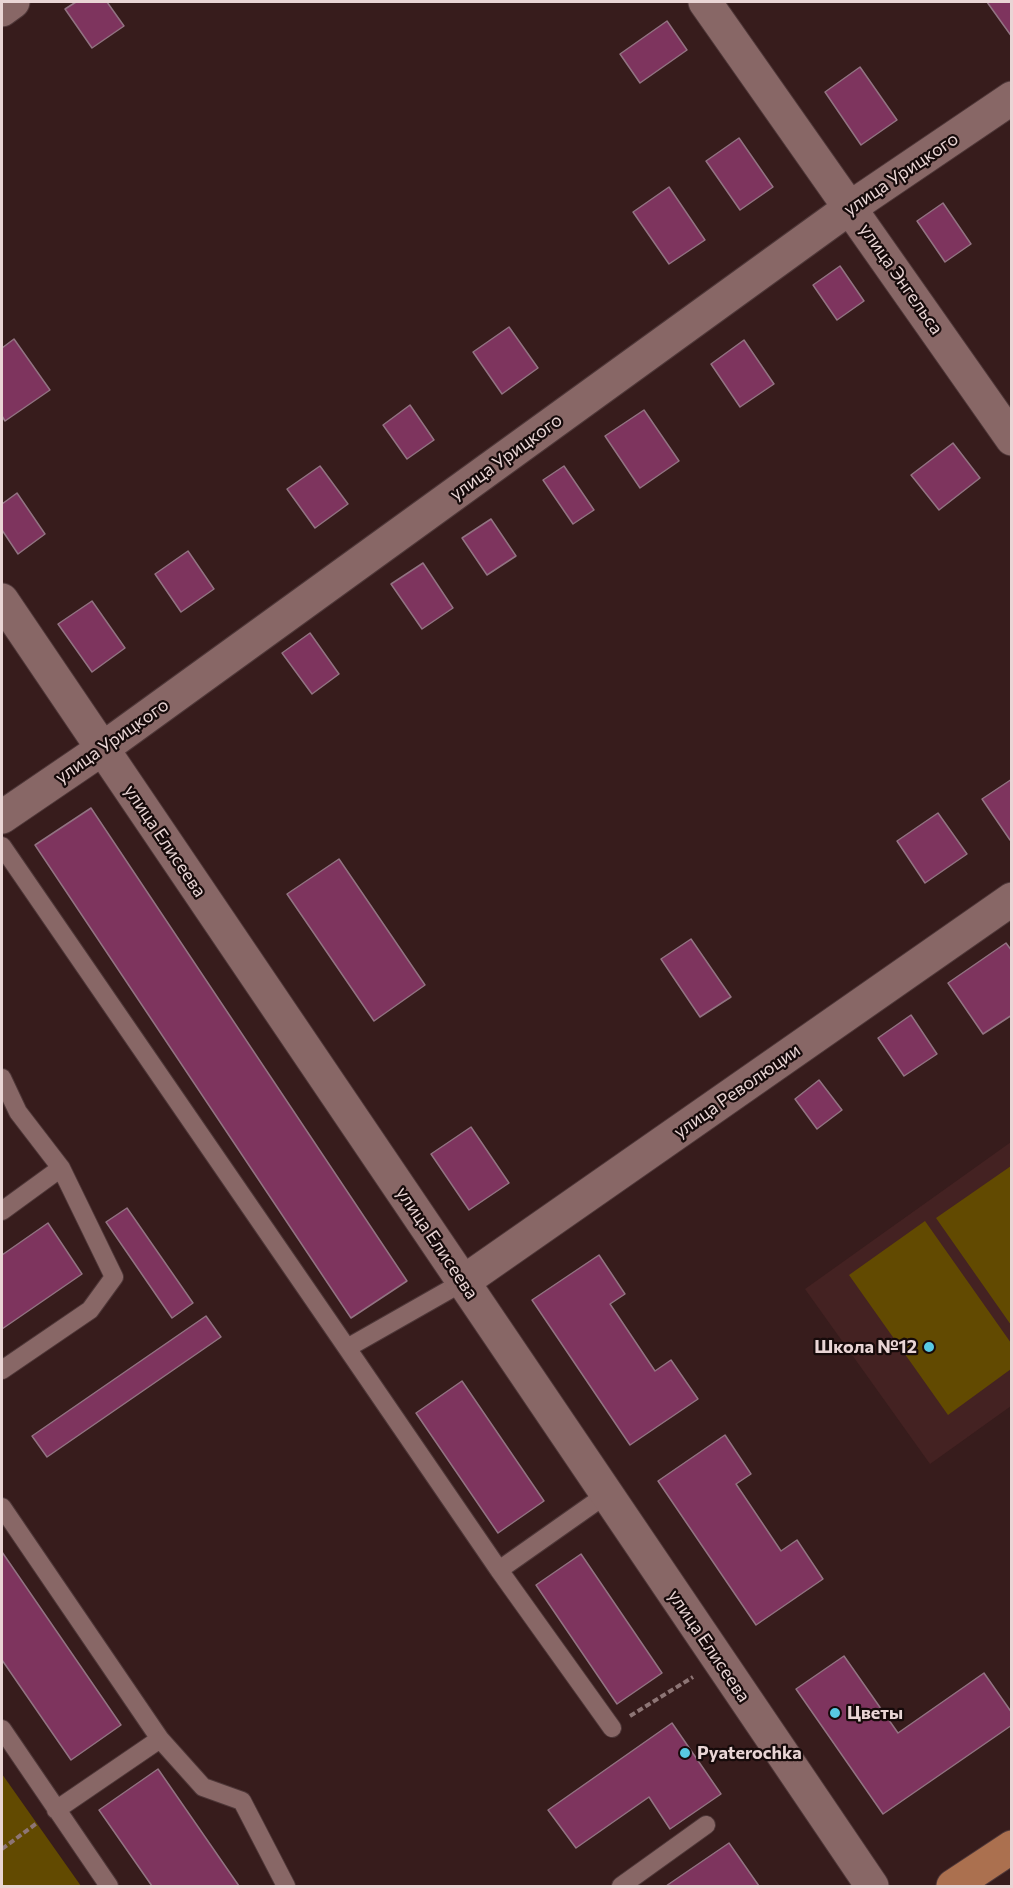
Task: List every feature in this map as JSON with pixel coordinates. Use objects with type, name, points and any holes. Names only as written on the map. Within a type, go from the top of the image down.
[{"type":"main road","points":[[953,1887],[1011,1847]]},
{"type":"street","points":[[2,10],[13,2]]},
{"type":"street","name":"улица Энгельса","points":[[705,2],[851,207],[1011,439]]},
{"type":"street","name":"улица Урицкого","points":[[2,817],[102,749],[851,207],[1011,98]]},
{"type":"street","name":"улица Елисеева","points":[[2,600],[872,1887]]},
{"type":"street","name":"улица Революции","points":[[464,1282],[1011,899]]},
{"type":"lane","points":[[2,846],[499,1570],[612,1728]]},
{"type":"lane","points":[[2,1078],[18,1112],[62,1168],[114,1277],[90,1310],[2,1370]]},
{"type":"lane","points":[[2,1211],[62,1168]]},
{"type":"lane","points":[[347,1348],[464,1282]]},
{"type":"lane","points":[[499,1570],[607,1494]]},
{"type":"lane","points":[[2,1507],[160,1739],[203,1787],[242,1801],[286,1887]]},
{"type":"lane","points":[[2,1729],[109,1887]]},
{"type":"lane","points":[[56,1809],[160,1739]]},
{"type":"lane","points":[[621,1887],[706,1826]]},
{"type":"path","points":[[612,1728],[719,1661]]},
{"type":"path","points":[[2,1849],[56,1809]]},
{"type":"shaded area","name":"Школа №12","points":[[1011,1142],[1011,1406],[930,1464],[805,1289]]},
{"type":"shaded area","points":[[1011,1166],[1011,1325],[936,1218]]},
{"type":"shaded area","points":[[925,1221],[1011,1343],[1011,1369],[948,1415],[849,1275]]},
{"type":"shaded area","points":[[2,1774],[81,1886],[2,1886]]},
{"type":"building","points":[[76,2],[107,2],[124,26],[92,48],[65,9]]},
{"type":"building","points":[[987,2],[1012,2],[1012,37]]},
{"type":"building","points":[[667,21],[687,50],[640,83],[620,54]]},
{"type":"building","points":[[860,67],[897,120],[861,145],[825,92]]},
{"type":"building","points":[[739,138],[773,187],[740,210],[706,161]]},
{"type":"building","points":[[669,187],[705,240],[669,264],[633,212]]},
{"type":"building","points":[[943,203],[971,244],[945,262],[917,221]]},
{"type":"building","points":[[840,266],[864,301],[837,320],[813,285]]},
{"type":"building","points":[[509,327],[538,368],[502,394],[473,352]]},
{"type":"building","points":[[14,339],[50,390],[5,421],[2,416],[2,348]]},
{"type":"building","points":[[744,340],[774,384],[740,407],[711,364]]},
{"type":"building","points":[[410,405],[434,440],[407,459],[383,425]]},
{"type":"building","points":[[644,410],[679,461],[640,488],[605,436]]},
{"type":"building","points":[[953,443],[980,478],[939,510],[911,475]]},
{"type":"building","points":[[320,466],[348,504],[315,528],[287,489]]},
{"type":"building","points":[[564,466],[594,510],[573,524],[543,480]]},
{"type":"building","points":[[17,493],[45,534],[18,554],[2,530],[2,504]]},
{"type":"building","points":[[491,519],[516,556],[487,575],[462,538]]},
{"type":"building","points":[[188,551],[214,589],[181,612],[155,574]]},
{"type":"building","points":[[423,563],[453,608],[422,629],[391,584]]},
{"type":"building","points":[[92,601],[125,648],[92,672],[58,624]]},
{"type":"building","points":[[310,633],[339,674],[312,694],[282,653]]},
{"type":"building","points":[[1012,779],[1012,839],[1010,840],[982,799]]},
{"type":"building","points":[[91,808],[407,1281],[351,1318],[35,845]]},
{"type":"building","points":[[938,813],[967,854],[925,883],[897,841]]},
{"type":"building","points":[[339,859],[425,985],[374,1021],[287,894]]},
{"type":"building","points":[[691,939],[731,997],[700,1017],[661,959]]},
{"type":"building","points":[[1006,943],[1012,951],[1012,1015],[983,1034],[948,983]]},
{"type":"building","points":[[911,1015],[937,1054],[904,1076],[878,1038]]},
{"type":"building","points":[[819,1080],[842,1110],[817,1129],[795,1099]]},
{"type":"building","points":[[471,1127],[509,1183],[469,1210],[431,1154]]},
{"type":"building","points":[[127,1208],[193,1303],[172,1318],[106,1222]]},
{"type":"building","points":[[48,1223],[82,1274],[2,1329],[2,1255]]},
{"type":"building","points":[[599,1255],[625,1294],[610,1304],[655,1371],[671,1360],[698,1399],[630,1445],[532,1300]]},
{"type":"building","points":[[206,1316],[221,1337],[47,1457],[32,1436]]},
{"type":"building","points":[[462,1381],[544,1501],[498,1533],[416,1413]]},
{"type":"building","points":[[725,1435],[751,1474],[736,1484],[781,1551],[797,1540],[823,1579],[756,1625],[658,1481]]},
{"type":"building","points":[[2,1552],[121,1725],[71,1760],[2,1660]]},
{"type":"building","points":[[581,1554],[662,1673],[617,1704],[536,1585]]},
{"type":"building","points":[[844,1656],[898,1733],[984,1673],[1012,1713],[1012,1725],[883,1814],[796,1689]]},
{"type":"building","points":[[672,1723],[721,1794],[670,1829],[649,1797],[576,1848],[548,1810]]},
{"type":"building","points":[[158,1769],[239,1886],[152,1886],[99,1810]]},
{"type":"building","points":[[729,1843],[759,1886],[666,1886]]},
{"type":"place","name":"Школа №12","points":[[929,1347]]},
{"type":"place","name":"Цветы","points":[[835,1713]]},
{"type":"place","name":"Pyaterochka","points":[[685,1753]]}]
